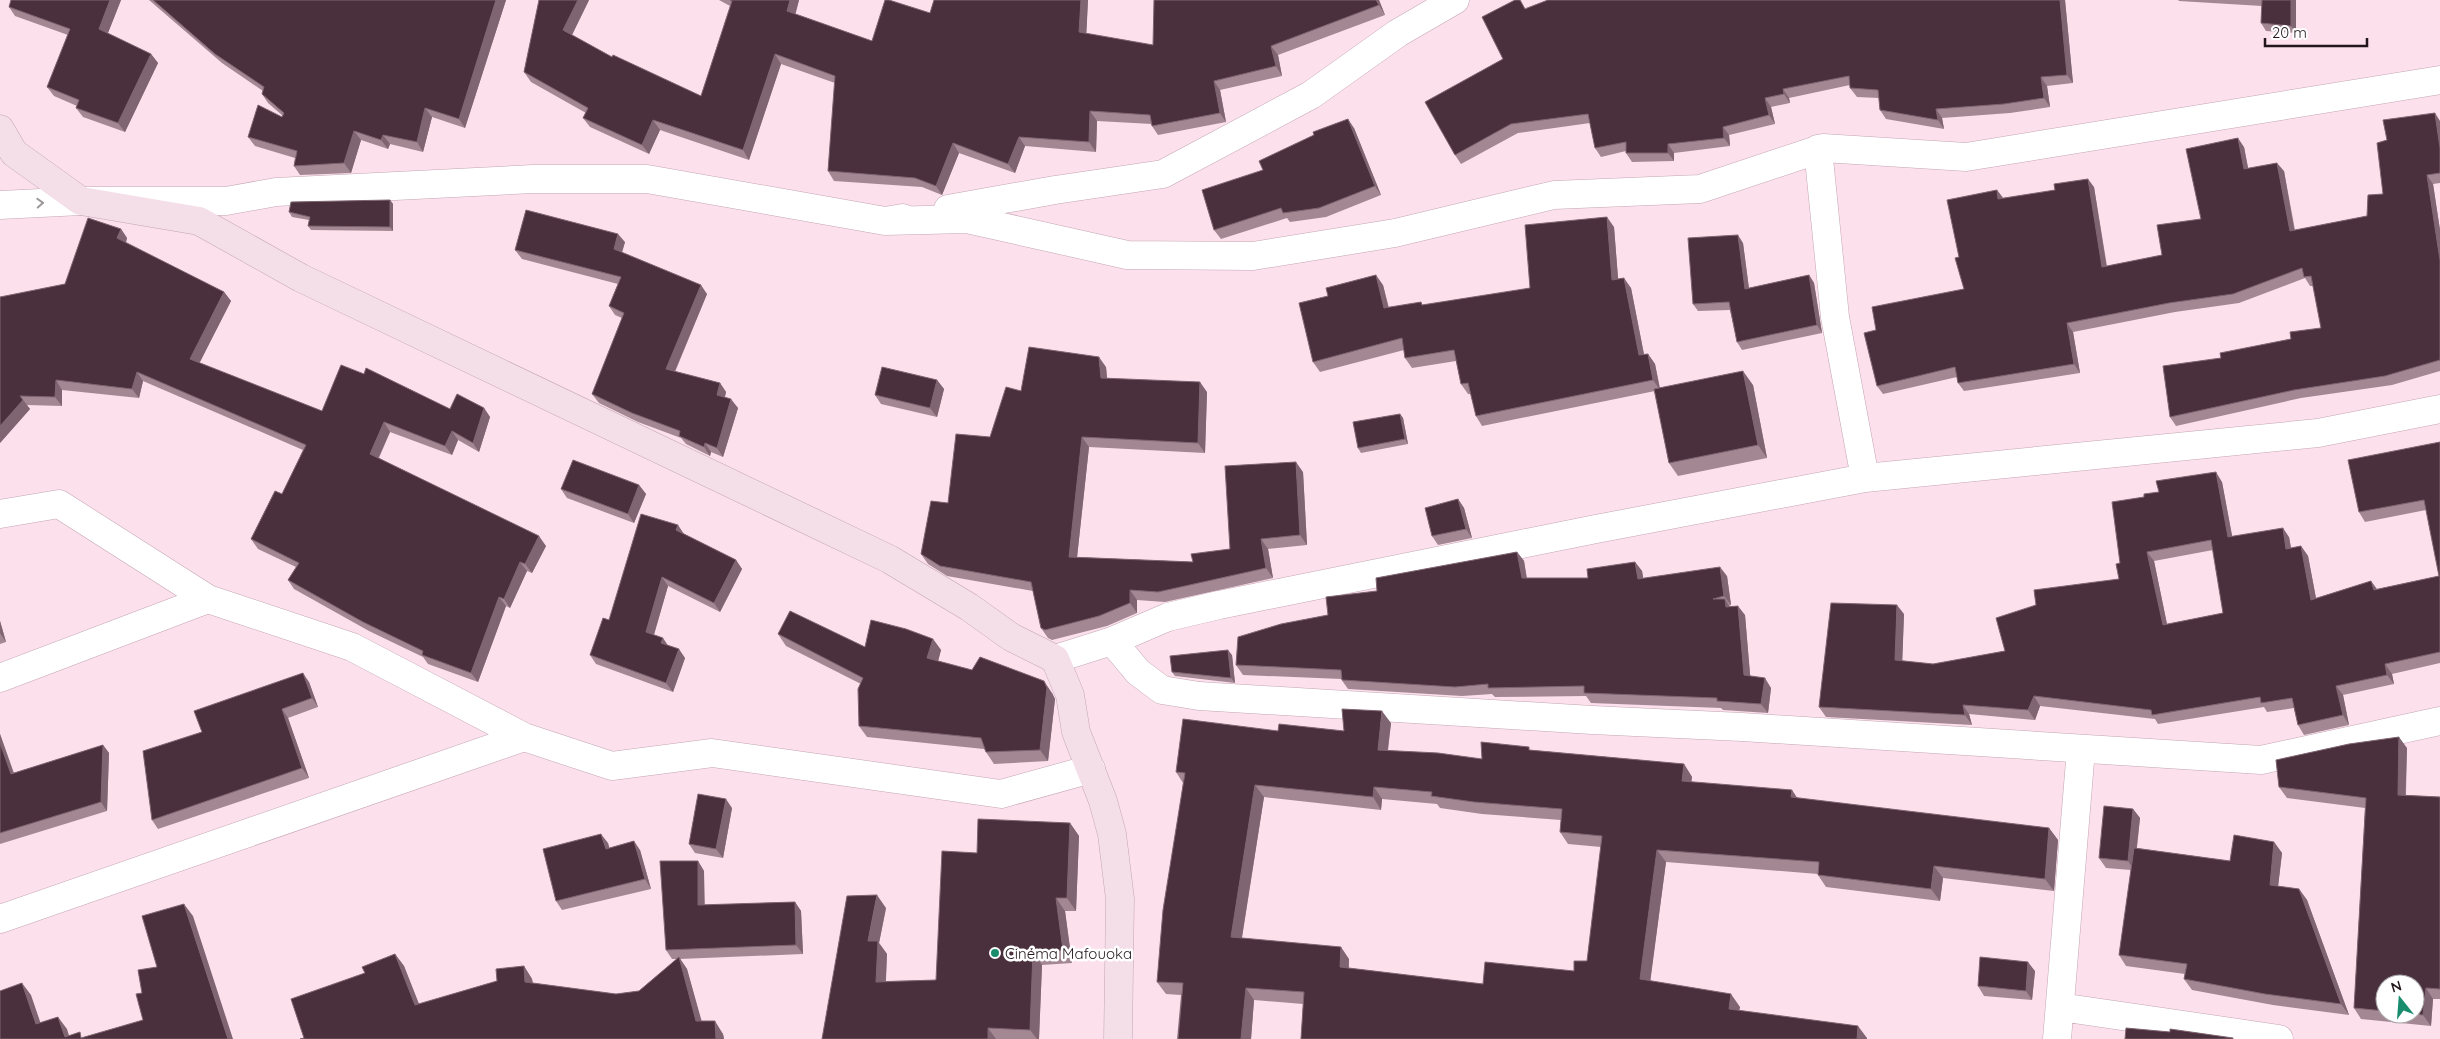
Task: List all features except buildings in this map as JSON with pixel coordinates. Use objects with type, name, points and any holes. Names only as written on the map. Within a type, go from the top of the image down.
[{"type":"street","points":[[884,221],[1055,190],[1163,174],[1311,95],[1398,33],[1455,0]]},
{"type":"street","points":[[0,205],[81,201],[226,201],[276,192],[533,180],[648,179],[884,221],[967,219],[1127,255],[1253,256],[1395,233],[1554,195],[1700,189],[1823,148],[1966,157],[2440,80]]},
{"type":"street","points":[[0,129],[7,156],[81,201],[199,221],[318,286],[889,559],[969,607],[1011,637],[1054,659],[1070,695],[1076,732],[1091,769],[1110,826],[1118,868],[1120,900],[1118,1039]]},
{"type":"street","points":[[1818,150],[1836,317],[1865,478]]},
{"type":"street","points":[[1054,659],[1112,641],[1168,617],[1219,605],[1596,529],[1865,478],[2318,433],[2440,409]]},
{"type":"street","points":[[0,514],[59,504],[208,599],[352,647],[524,736],[612,766],[712,753],[1000,794],[1091,769]]},
{"type":"street","points":[[0,678],[208,599]]},
{"type":"street","points":[[1112,641],[1138,672],[1162,690],[1199,696],[2261,760],[2440,722]]},
{"type":"street","points":[[0,919],[524,736]]},
{"type":"street","points":[[2057,1039],[2081,748]]},
{"type":"street","points":[[2060,1007],[2279,1039]]},
{"type":"place","name":"Cinéma Mafouoka","points":[[995,953]]}]
